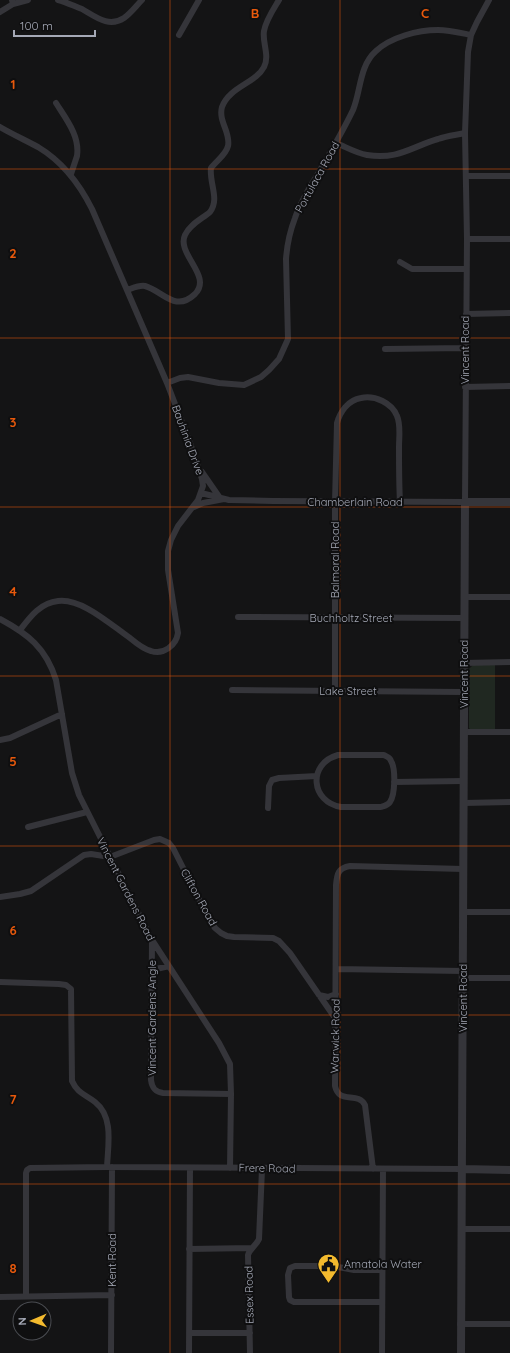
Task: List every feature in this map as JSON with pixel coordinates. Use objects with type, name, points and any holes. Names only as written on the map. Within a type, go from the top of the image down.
[{"type":"street","points":[[0,12],[13,2],[28,0]]},
{"type":"street","points":[[58,0],[81,9],[100,20],[109,22],[124,19],[142,0]]},
{"type":"street","points":[[179,35],[199,0]]},
{"type":"street","points":[[127,290],[140,286],[146,286],[167,299],[176,302],[189,299],[197,291],[199,280],[198,275],[184,247],[184,239],[191,226],[212,209],[214,200],[212,168],[226,152],[228,146],[227,133],[223,124],[222,116],[223,105],[235,90],[257,75],[264,67],[266,60],[264,31],[279,0]]},
{"type":"street","name":"Vincent Road","points":[[460,1353],[467,239],[465,133],[468,52],[477,22],[490,0]]},
{"type":"street","name":"Portulaca Road","points":[[167,383],[180,378],[188,378],[219,383],[244,384],[261,377],[279,359],[288,339],[286,259],[287,247],[295,218],[305,195],[336,143],[353,110],[364,67],[369,59],[382,46],[394,40],[424,31],[447,31],[472,35]]},
{"type":"street","points":[[56,103],[74,133],[77,143],[77,155],[71,174]]},
{"type":"street","name":"Bauhinia Drive","points":[[0,127],[52,156],[71,174],[82,190],[92,209],[167,383],[199,467],[202,479],[201,493],[193,508],[178,526],[168,551],[168,570],[178,633],[175,642],[168,648],[158,652],[145,649],[88,609],[76,603],[65,601],[51,602],[37,610],[20,630]]},
{"type":"street","points":[[336,143],[368,155],[393,155],[412,150],[438,139],[465,133]]},
{"type":"street","points":[[466,176],[510,176]]},
{"type":"street","points":[[467,239],[510,239]]},
{"type":"street","points":[[400,262],[412,269],[466,269]]},
{"type":"street","points":[[466,314],[510,313]]},
{"type":"street","points":[[385,350],[466,348]]},
{"type":"street","points":[[465,387],[510,386]]},
{"type":"street","name":"Balmoral Road","points":[[335,691],[336,436],[339,415],[345,407],[360,398],[369,397],[379,399],[388,404],[397,415],[399,430],[400,502]]},
{"type":"street","points":[[193,508],[203,503],[223,498],[199,467]]},
{"type":"street","name":"Chamberlain Road","points":[[201,493],[223,498],[335,502],[510,502]]},
{"type":"street","points":[[464,597],[510,597]]},
{"type":"street","name":"Buchholtz Street","points":[[238,617],[464,618]]},
{"type":"street","name":"Vincent Gardens Road","points":[[0,619],[20,630],[41,650],[51,666],[56,680],[74,783],[87,812],[152,940],[219,1043],[230,1064],[230,1168]]},
{"type":"street","points":[[464,663],[510,662]]},
{"type":"street","name":"Lake Street","points":[[232,690],[463,692]]},
{"type":"street","points":[[0,740],[10,738],[62,714]]},
{"type":"street","points":[[464,732],[510,732]]},
{"type":"street","points":[[338,755],[384,755],[389,757],[392,761],[394,782],[392,796],[390,802],[386,806],[342,807],[335,806],[324,798],[319,792],[317,776],[319,769],[324,762],[331,757],[338,755]]},
{"type":"street","points":[[268,808],[269,786],[272,780],[278,778],[317,776]]},
{"type":"street","points":[[394,782],[464,781]]},
{"type":"street","points":[[464,802],[510,802]]},
{"type":"street","points":[[28,827],[87,812]]},
{"type":"street","name":"Clifton Road","points":[[110,857],[154,840],[164,840],[169,843],[215,928],[221,933],[234,937],[273,938],[279,941],[290,953],[336,1018]]},
{"type":"street","points":[[0,897],[31,891],[84,855],[92,854],[110,857]]},
{"type":"street","name":"Warwick Road","points":[[373,1169],[365,1105],[360,1099],[340,1096],[336,1090],[337,874],[339,870],[350,866],[463,869]]},
{"type":"street","points":[[463,912],[510,912]]},
{"type":"street","name":"Vincent Gardens Angle","points":[[152,940],[151,1080],[153,1088],[159,1093],[231,1094]]},
{"type":"street","points":[[152,970],[169,966]]},
{"type":"street","points":[[336,969],[510,978]]},
{"type":"street","name":"Kent Road","points":[[0,982],[59,984],[66,985],[71,990],[72,1081],[79,1092],[94,1101],[101,1108],[105,1114],[108,1124],[112,1295],[111,1353]]},
{"type":"street","points":[[319,995],[328,997],[336,994]]},
{"type":"street","name":"Frere Road","points":[[26,1296],[26,1173],[30,1168],[110,1167],[510,1170]]},
{"type":"street","points":[[189,1353],[190,1168]]},
{"type":"street","name":"Essex Road","points":[[250,1353],[248,1255],[259,1239],[262,1169]]},
{"type":"street","points":[[382,1353],[383,1169]]},
{"type":"street","points":[[461,1229],[510,1229]]},
{"type":"street","points":[[189,1249],[252,1248]]},
{"type":"street","points":[[382,1270],[354,1270],[333,1266],[295,1266],[290,1268],[288,1275],[289,1297],[290,1300],[294,1302],[382,1302]]},
{"type":"street","points":[[0,1297],[112,1295]]},
{"type":"street","points":[[460,1324],[510,1324]]},
{"type":"street","points":[[189,1333],[250,1333]]},
{"type":"shaded area","points":[[473,665],[495,665],[495,729],[469,728],[469,669]]},
{"type":"place","name":"Amatola Water","points":[[328,1284]]}]
